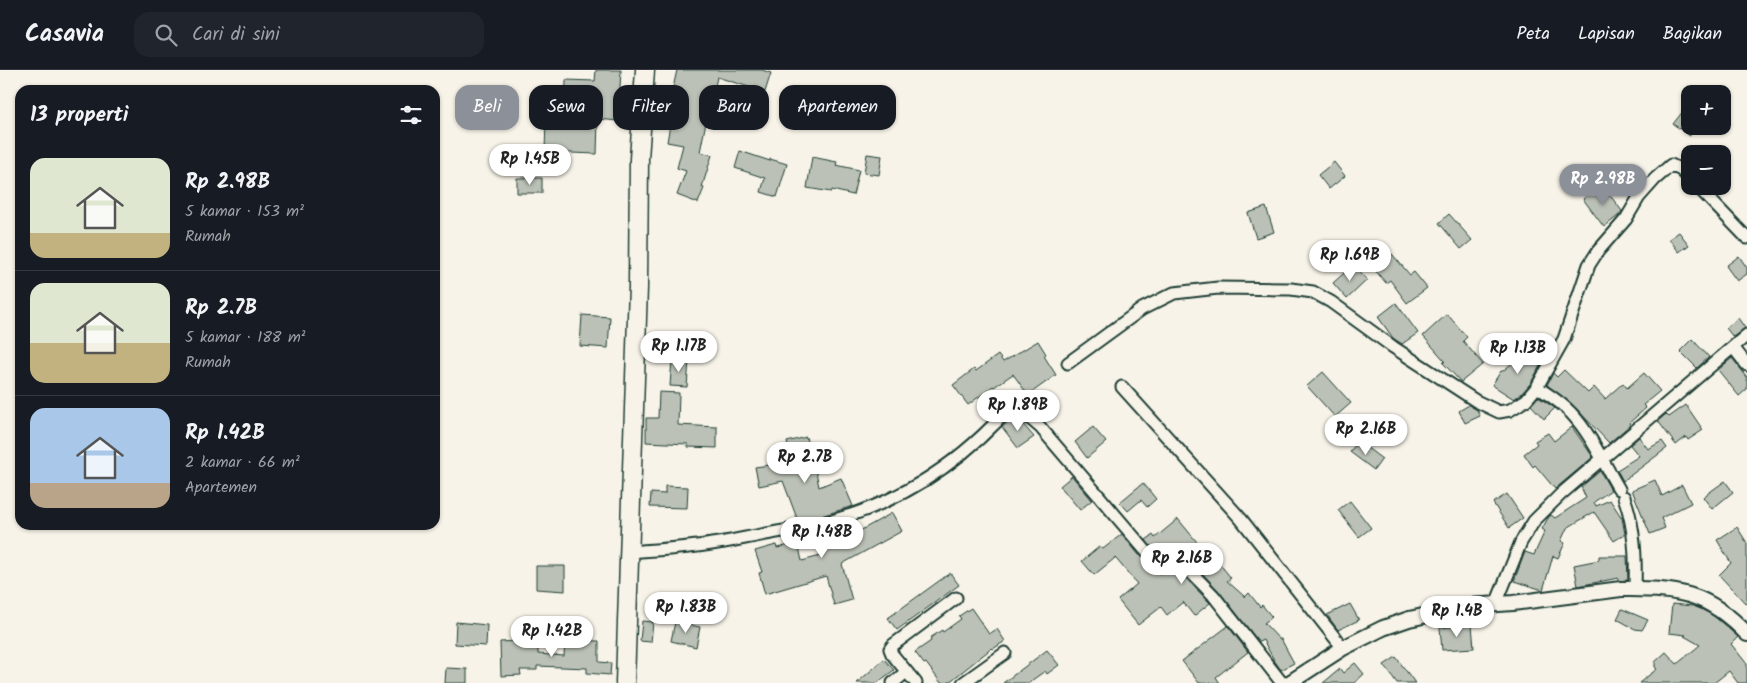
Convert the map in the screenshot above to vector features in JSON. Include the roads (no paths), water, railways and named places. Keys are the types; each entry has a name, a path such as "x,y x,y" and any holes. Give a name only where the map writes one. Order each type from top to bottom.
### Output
{"highway":[{"path":"625,683 638,287 639,159 644,70"}],"street":[{"path":"1068,363 1142,308 1174,293 1218,288 1290,289 1313,292 1331,302 1393,347 1489,408 1499,412 1510,410 1526,400 1537,387 1564,339 1589,265 1598,250 1626,219 1654,179 1667,167 1671,166 1681,170"},
{"path":"1705,195 1747,238"},
{"path":"1496,604 1521,542 1534,521 1561,494 1747,335"},
{"path":"1733,347 1747,365"},
{"path":"1122,387 1241,519 1343,648"},
{"path":"1537,387 1562,404 1572,414 1622,493 1630,514 1634,538 1635,589"},
{"path":"629,552 698,546 806,528 876,507 922,483 966,451 993,428 1013,404 1040,427 1145,550"},
{"path":"1161,566 1170,557 1180,561 1213,595 1282,683"},
{"path":"1289,683 1343,648 1383,628 1409,619 1470,606 1604,591 1635,589 1679,592 1697,596 1724,612 1747,634"},
{"path":"916,683 890,649 893,644 956,598"},
{"path":"963,683 1005,653"},
{"path":"893,683 906,672"}]}
